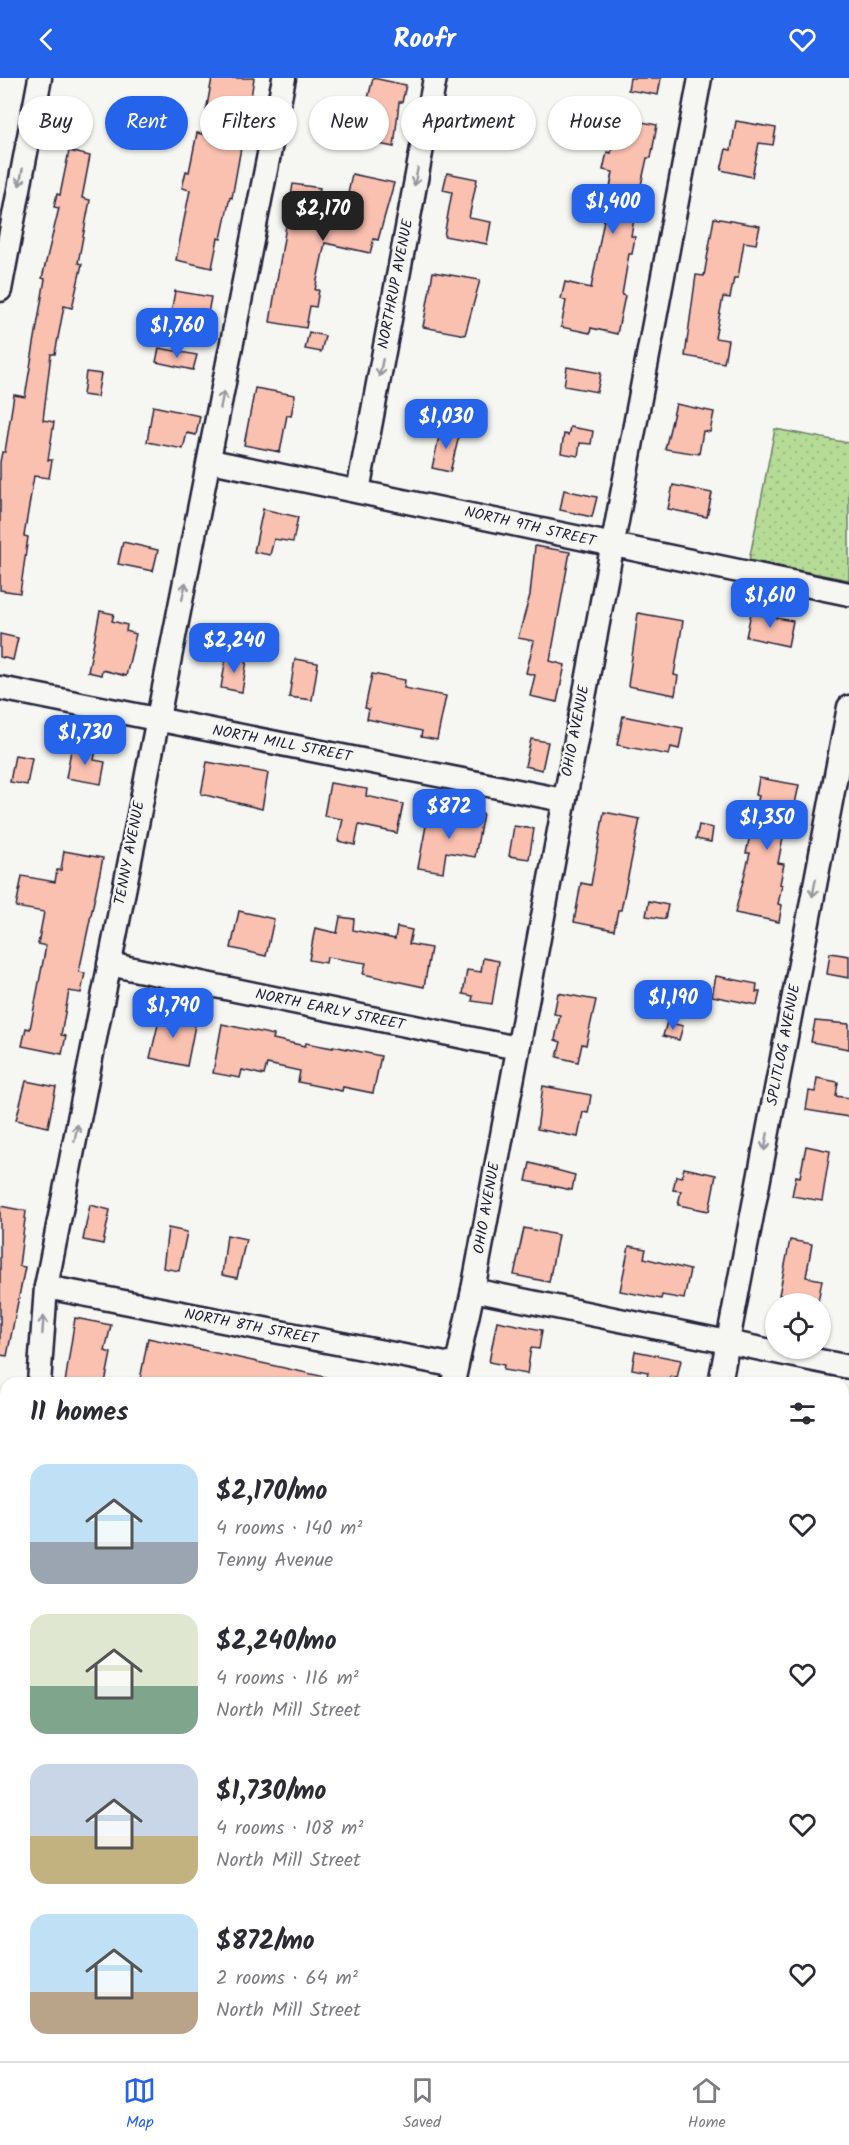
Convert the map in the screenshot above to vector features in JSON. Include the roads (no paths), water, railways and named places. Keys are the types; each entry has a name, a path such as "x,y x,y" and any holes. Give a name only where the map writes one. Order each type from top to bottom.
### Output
{"street":[{"path":"0,290 40,78"},
{"name":"TENNY AVENUE","path":"39,1377 46,1287 156,719 210,461 285,78"},
{"name":"NORTHRUP AVENUE","path":"358,490 435,78"},
{"name":"OHIO AVENUE","path":"454,1375 473,1290 700,78"},
{"name":"NORTH 9TH STREET","path":"210,461 849,594"},
{"name":"NORTH MILL STREET","path":"0,688 563,800"},
{"name":"SPLITLOG AVENUE","path":"721,1377 849,707"},
{"name":"NORTH EARLY STREET","path":"108,964 517,1048"},
{"name":"NORTH 8TH STREET","path":"46,1287 454,1375"},
{"path":"473,1290 727,1344 849,1367"}]}
